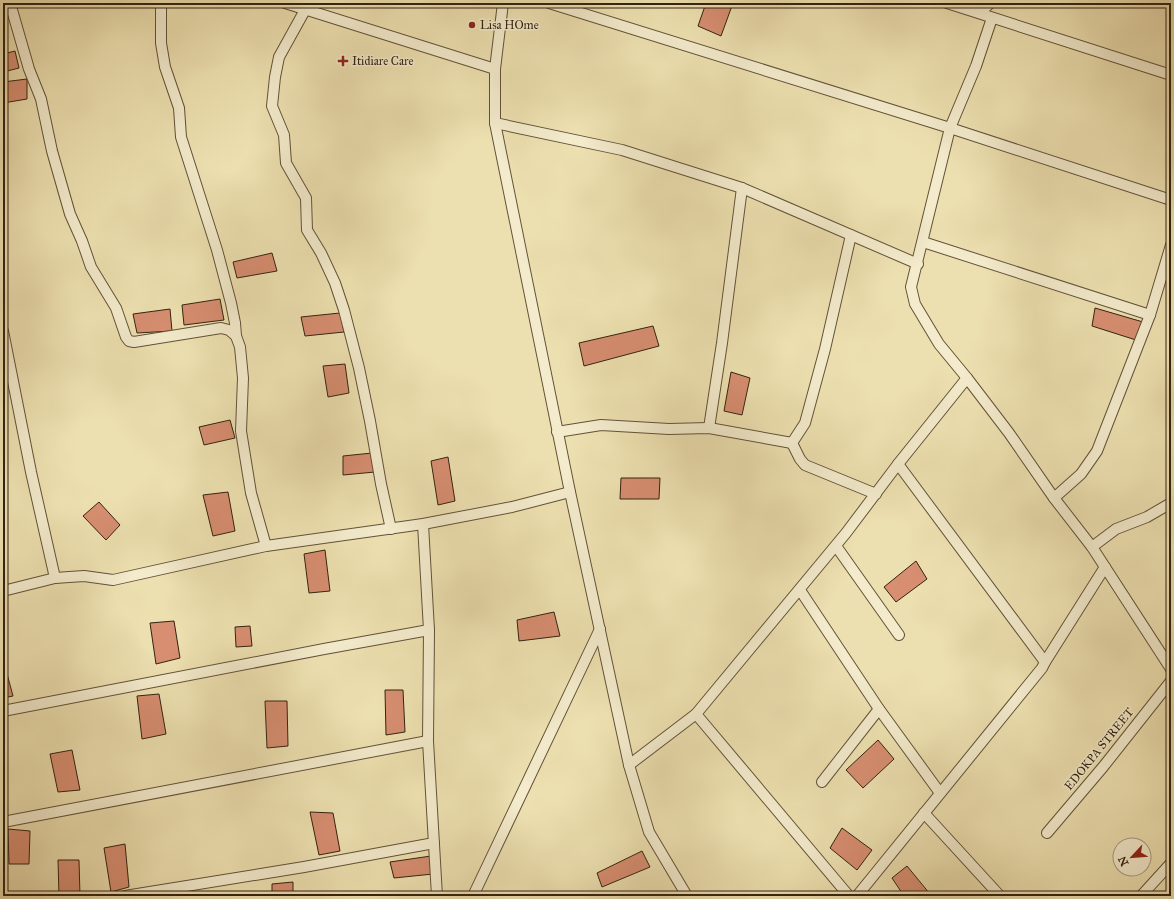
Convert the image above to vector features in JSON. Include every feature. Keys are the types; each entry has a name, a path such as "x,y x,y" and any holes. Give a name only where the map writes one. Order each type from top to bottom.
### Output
{"street":[{"path":"10,3 29,69 41,99 52,150 70,214 82,241 91,267 116,308 128,341 134,342 221,328 229,330 236,336"},
{"path":"161,3 161,43 165,66 179,108 181,137 217,250 231,303 236,336 240,346 243,378 242,431 251,493 266,546"},
{"path":"285,3 495,69"},
{"path":"503,3 495,69 495,123 557,432 629,765 649,832 687,896"},
{"path":"549,3 950,128 1171,200"},
{"path":"947,3 1169,72"},
{"path":"980,13 990,3"},
{"path":"305,10 279,57 272,106 284,135 286,163 306,198 306,230 322,253 335,283 344,310 359,368 391,529"},
{"path":"992,18 976,66 950,128 918,264 911,287 915,304 939,344 1009,433 1054,498 1092,547 1171,669"},
{"path":"495,123 622,150 742,188 918,264"},
{"path":"709,428 723,335 742,188"},
{"path":"792,443 805,423 826,349 851,235"},
{"path":"923,242 1150,315"},
{"path":"1054,498 1081,474 1097,451 1150,315 1171,245"},
{"path":"3,332 31,472 55,578"},
{"path":"629,765 696,714 836,546 898,464 967,378"},
{"path":"557,432 601,425 669,429 709,428 792,443"},
{"path":"792,443 800,459 805,465 876,494"},
{"path":"898,464 1045,662"},
{"path":"3,591 55,578 84,576 113,580 266,546 423,524 512,507 570,492"},
{"path":"1092,547 1116,529 1147,517 1171,503"},
{"path":"423,524 429,630 428,740 437,896"},
{"path":"836,546 899,635"},
{"path":"857,896 1042,668 1105,567"},
{"path":"800,590 879,709 940,792"},
{"path":"473,896 600,629"},
{"path":"3,711 429,630"},
{"name":"EDOKPA STREET","path":"1047,833 1103,767 1171,681"},
{"path":"822,782 879,709"},
{"path":"696,714 849,896"},
{"path":"3,822 428,740"},
{"path":"924,813 1000,896"},
{"path":"125,896 304,867 434,843"},
{"path":"1140,896 1171,863"}],"building":[{"path":"706,3 733,3 721,36 698,26"},
{"path":"15,51 19,68 3,72 3,54"},
{"path":"27,79 27,99 3,103 3,82"},
{"path":"272,253 277,271 237,278 233,262"},
{"path":"220,299 224,320 184,325 182,305"},
{"path":"1095,308 1143,322 1136,340 1092,326"},
{"path":"170,309 172,331 137,333 133,314"},
{"path":"340,313 344,332 305,336 301,317"},
{"path":"653,326 659,346 584,366 579,343"},
{"path":"345,364 349,393 328,397 323,366"},
{"path":"731,372 750,378 742,415 724,411"},
{"path":"230,420 235,438 204,445 199,427"},
{"path":"372,453 375,472 343,475 343,456"},
{"path":"448,457 455,501 438,505 431,461"},
{"path":"621,478 660,478 659,499 620,499"},
{"path":"228,492 235,531 213,536 203,495"},
{"path":"99,502 120,525 106,540 83,516"},
{"path":"325,550 330,591 309,593 304,554"},
{"path":"916,561 927,579 896,602 884,587"},
{"path":"554,612 560,636 519,641 517,620"},
{"path":"174,621 180,658 156,664 150,623"},
{"path":"250,626 252,646 236,647 235,627"},
{"path":"3,659 13,696 3,698"},
{"path":"385,690 403,690 405,732 386,735"},
{"path":"159,694 166,734 142,739 137,696"},
{"path":"265,701 287,701 288,746 267,748"},
{"path":"878,740 894,759 863,788 846,770"},
{"path":"72,750 80,790 58,792 50,754"},
{"path":"310,812 333,813 340,851 319,855"},
{"path":"842,828 872,850 857,870 830,848"},
{"path":"8,829 30,831 29,864 9,864"},
{"path":"125,844 129,887 111,892 104,848"},
{"path":"642,851 650,867 602,887 597,873"},
{"path":"431,856 433,874 394,878 390,862"},
{"path":"58,860 79,860 80,896 59,896"},
{"path":"907,866 930,894 928,896 904,896 892,878"},
{"path":"293,882 293,896 272,896 272,884"}],"place":[{"name":"Lisa HOme","path":"472,25"},
{"name":"Itidiare Care","path":"343,61"}]}
